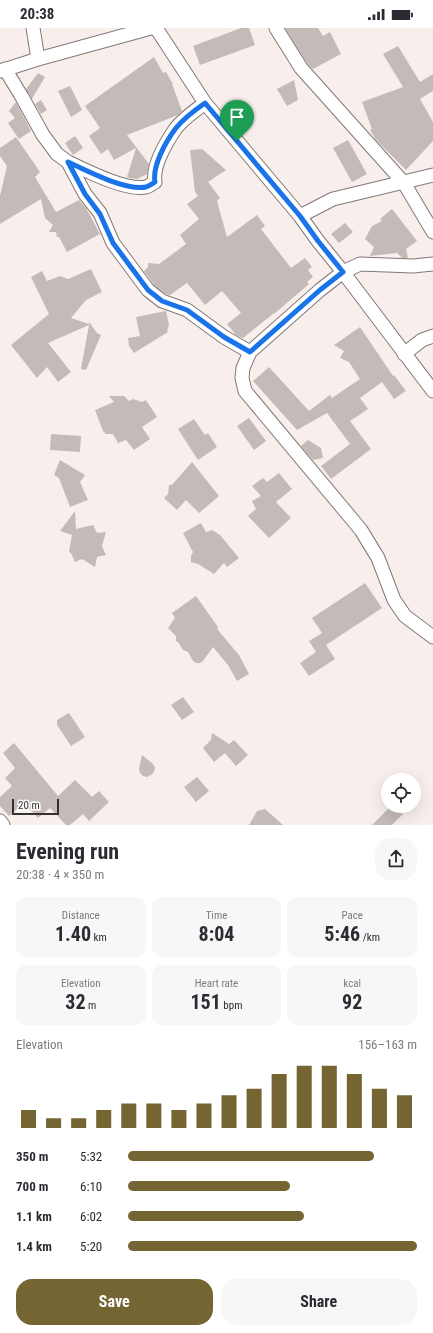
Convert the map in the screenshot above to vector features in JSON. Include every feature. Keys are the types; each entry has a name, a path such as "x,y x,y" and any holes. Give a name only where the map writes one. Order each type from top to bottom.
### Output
{"street":[{"path":"33,28 38,59"},
{"path":"151,28 2,70 22,97 43,135 57,154 68,162 104,179 134,187 147,187 155,182 154,178 156,165 177,127 205,103"},
{"path":"156,28 205,103 300,216 433,391"},
{"path":"276,28 301,68 404,183 433,232"},
{"path":"68,162 85,194 100,214 113,243 148,290 162,301 187,310 224,337 250,352"},
{"path":"300,216 333,198 404,183 433,175"},
{"path":"433,264 413,266 360,264 343,272 320,290 250,352 243,368 242,378 246,391 361,530 378,558 394,600 405,616 433,637"},
{"path":"404,354 422,340 433,336"},
{"path":"0,821 4,825"}],"building":[{"path":"241,28 249,28 255,45 200,65 193,46"},
{"path":"285,28 318,28 323,36 330,32 341,54 313,69 307,63"},
{"path":"398,46 420,82 433,74 433,91 420,99 433,122 433,141 406,170 376,140 370,130 372,129 362,102 403,87 383,54"},
{"path":"154,57 163,73 166,72 173,84 182,111 178,115 127,135 149,164 147,174 137,179 130,178 127,177 136,148 114,160 108,149 101,154 89,136 100,128 85,106"},
{"path":"38,73 45,77 32,99 26,89"},
{"path":"294,80 298,100 287,106 277,89"},
{"path":"70,86 82,110 71,117 58,91"},
{"path":"41,100 47,110 41,114 35,104"},
{"path":"16,102 31,131 19,139 8,123 15,118 9,111"},
{"path":"75,136 83,148 73,155 65,143"},
{"path":"16,137 40,172 35,177 56,212 79,200 86,208 100,234 67,252 59,237 57,237 56,232 49,232 53,225 45,218 41,199 0,224 0,196 7,166 0,156 0,148"},
{"path":"348,140 367,174 352,182 333,148"},
{"path":"202,149 226,170 208,182 220,198 217,201 227,237 257,215 265,226 261,229 291,268 305,258 312,267 308,270 313,277 307,282 309,284 243,338 236,335 227,324 241,313 222,291 205,305 187,283 170,295 166,294 155,286 144,271 148,267 148,263 159,264 186,244 180,235 199,219 187,204 198,196 195,192 190,150"},
{"path":"392,209 417,241 406,249 408,258 402,258 397,253 370,256 374,247 365,239 372,226 382,221 380,219"},
{"path":"345,223 353,232 339,243 331,234"},
{"path":"91,269 102,292 86,300 71,318 89,324 89,322 97,333 101,335 86,370 81,369 89,325 48,343 71,372 58,382 47,367 37,378 11,345 49,314 31,277 42,271 47,281 60,276 68,279"},
{"path":"166,311 169,325 168,332 134,353 129,346 128,338 140,336 136,317"},
{"path":"360,327 393,376 394,375 406,391 394,399 382,382 360,398 368,409 350,421 371,449 331,479 321,466 350,444 327,413 297,430 253,381 269,367 309,411 330,395 332,398 360,379 349,362 340,358 344,351 334,345"},
{"path":"109,396 124,396 129,401 133,399 142,402 146,400 157,417 142,427 150,439 134,450 126,440 118,443 113,434 106,434 103,431 95,410 114,402"},
{"path":"249,418 266,441 254,450 237,426"},
{"path":"194,419 205,435 208,433 217,447 198,460 178,429"},
{"path":"51,434 81,436 80,452 50,450"},
{"path":"308,440 321,448 323,458 313,460 301,446"},
{"path":"60,460 85,475 80,482 88,500 70,507 59,478 54,475"},
{"path":"192,462 219,496 199,513 186,500 177,510 164,498 168,494 169,485 172,485"},
{"path":"279,473 292,489 276,502 291,518 269,538 248,516 256,509 252,501 261,496 252,486 263,478 267,482"},
{"path":"75,511 76,529 93,525 97,533 106,532 102,546 106,555 97,557 95,567 82,559 75,562 71,553 69,552 72,535 60,531"},
{"path":"201,523 206,532 212,530 220,535 239,558 227,567 224,563 214,574 198,564 191,562 193,552 183,533"},
{"path":"365,583 382,608 326,645 335,659 309,676 300,663 316,652 309,641 322,633 312,618"},
{"path":"196,596 218,627 217,629 239,655 249,674 237,681 228,665 213,647 203,661 196,663 193,661 188,652 183,650 176,641 176,636 168,628 175,618 172,613"},
{"path":"183,697 194,712 182,720 171,705"},
{"path":"69,713 85,737 71,746 57,725 57,720"},
{"path":"212,733 229,744 234,740 248,755 236,766 225,753 214,762 203,748 211,740"},
{"path":"14,743 58,796 75,780 92,797 99,791 109,802 89,821 83,814 70,825 66,825 50,808 38,818 24,803 9,816 0,806 0,797 12,786 5,778 15,768 3,753"},
{"path":"142,755 153,764 155,768 154,772 147,777 140,773 139,769"},
{"path":"197,777 209,791 196,802 184,787"},
{"path":"265,809 283,825 249,825 257,811"},
{"path":"384,813 403,814 392,825 372,825"}],"route":[{"path":"205,103 237,141 300,216 343,272 320,290 250,352 224,337 187,310 162,301 148,290 126,258 113,243 100,214 85,194 68,162 104,179 134,187 147,187 155,182 154,178 156,165 177,127 205,103"}]}
